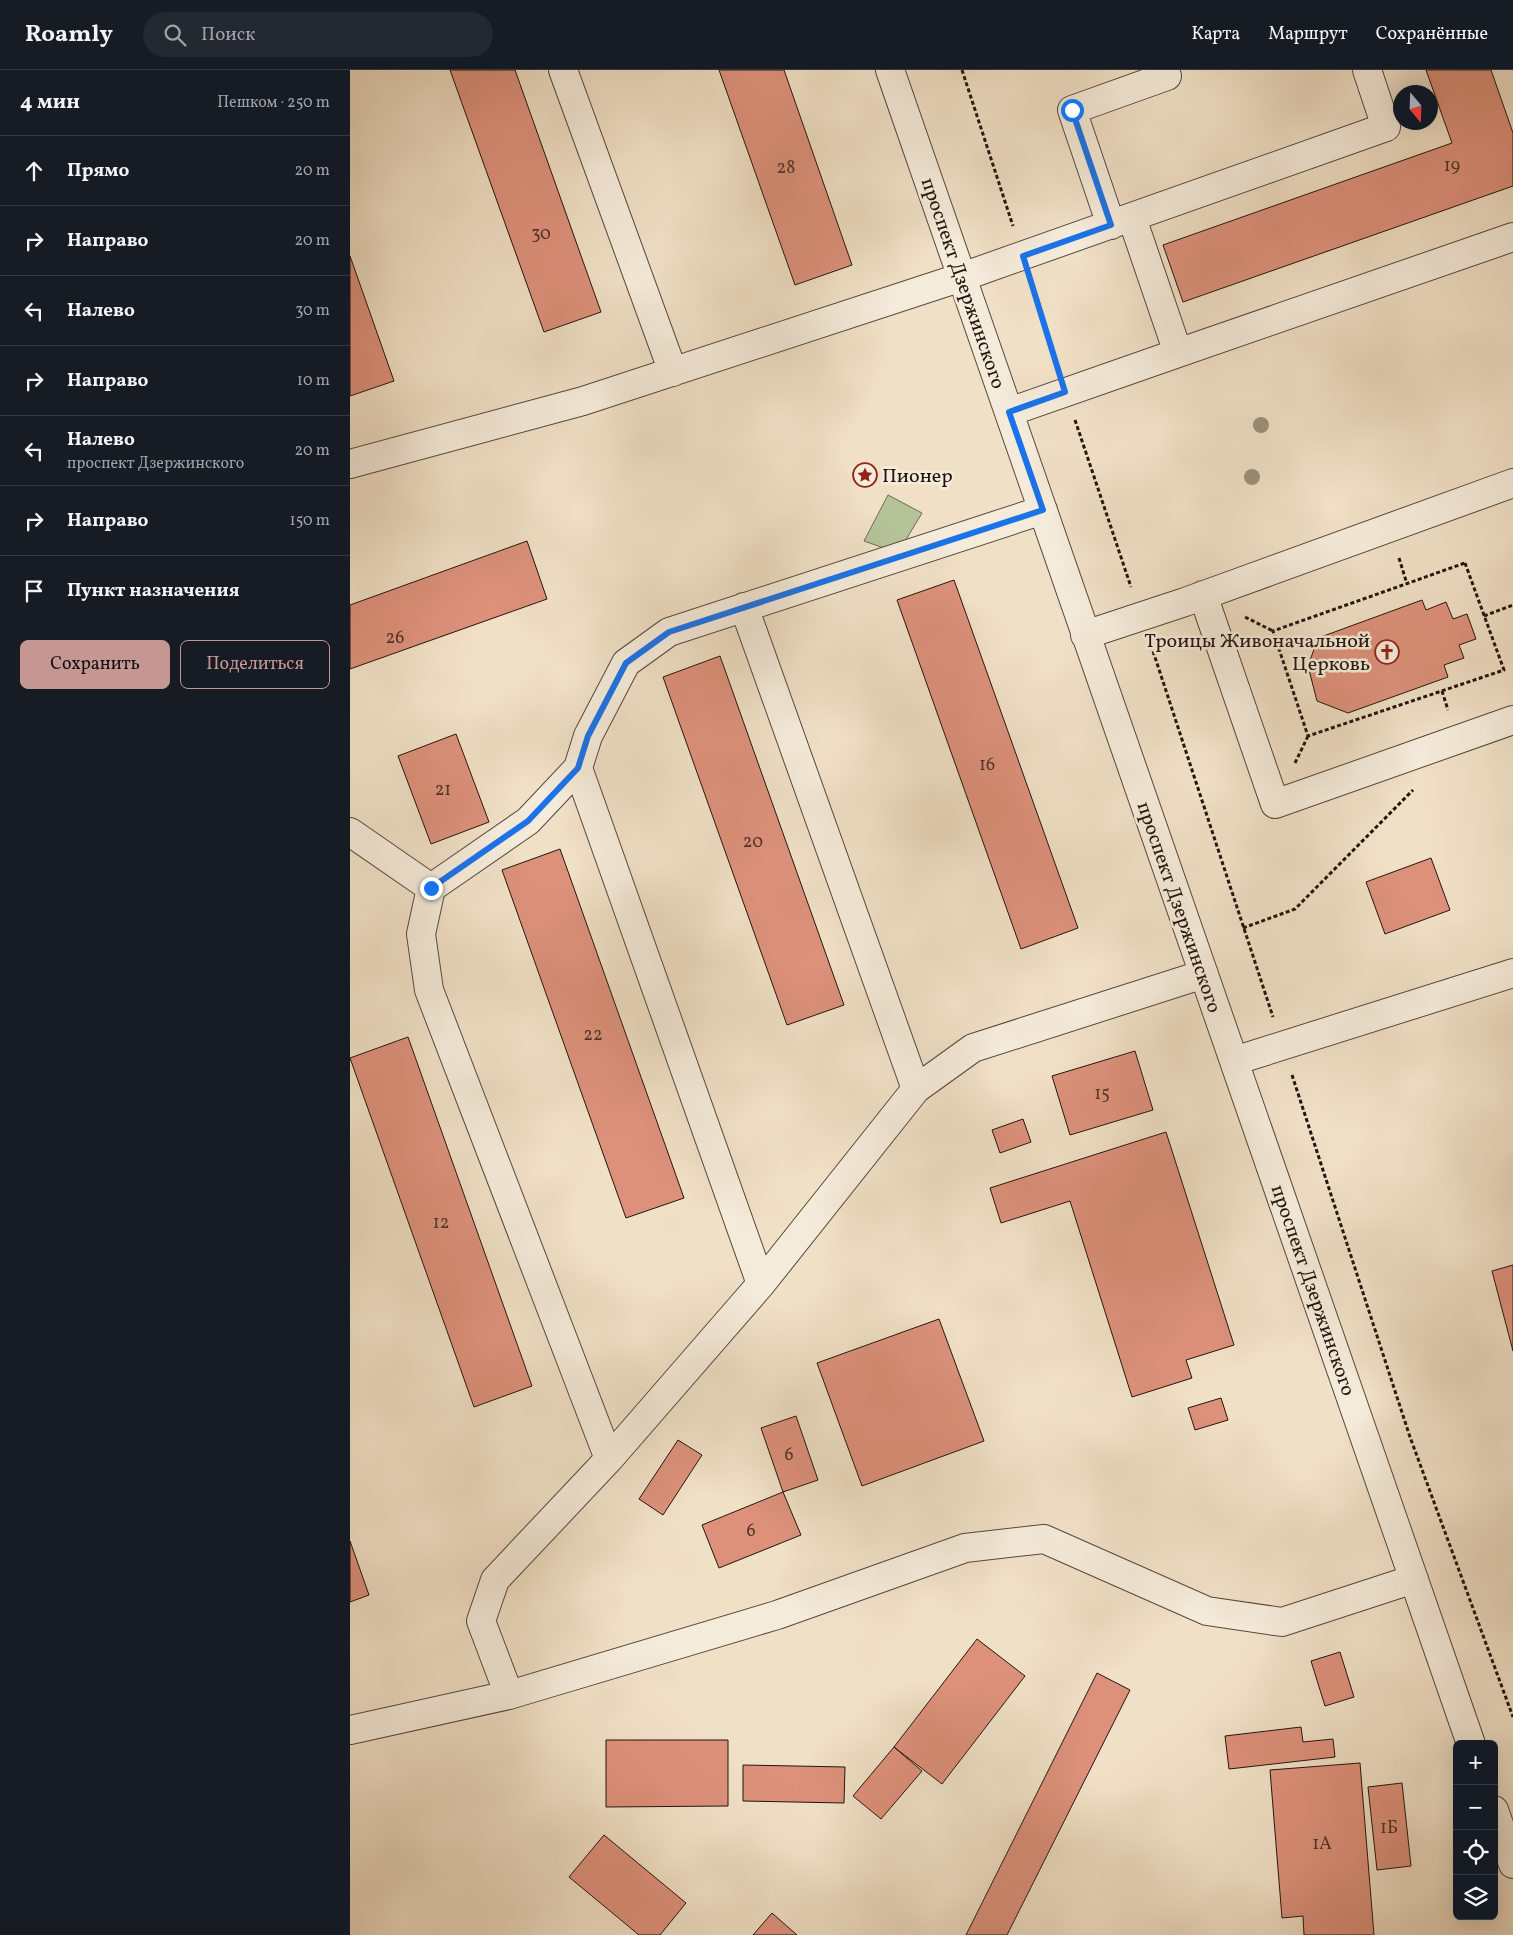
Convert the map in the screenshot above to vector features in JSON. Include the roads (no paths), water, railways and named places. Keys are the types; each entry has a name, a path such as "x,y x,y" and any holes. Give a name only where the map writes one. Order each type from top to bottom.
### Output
{"street":[{"path":"564,70 673,372"},
{"name":"проспект Дзержинского","path":"890,70 1470,1740"},
{"path":"350,464 583,401 673,372 962,277 1122,222 1386,127 1367,70"},
{"path":"1167,76 1072,110 1178,353"},
{"path":"1009,412 1513,237"},
{"path":"1085,635 1142,617 1513,483"},
{"path":"609,1459 429,990 421,934 431,888 528,821 578,768 588,736 626,663 669,632 1043,510"},
{"path":"1202,595 1275,804 1513,720"},
{"path":"744,607 916,1089"},
{"path":"578,768 761,1284"},
{"path":"350,832 431,888"},
{"path":"1234,1061 1513,972"},
{"path":"510,1695 481,1621 495,1580 609,1459 761,1284 916,1089 973,1048 1204,974"},
{"path":"350,1730 510,1695 777,1615 965,1548 1044,1539 1207,1611 1282,1622 1414,1579"},
{"path":"1498,1821 1513,1864"}],"place":[{"name":"Пионер","path":"865,475"},
{"name":"Троицы Живоначальной Церковь","path":"1387,652"}]}
